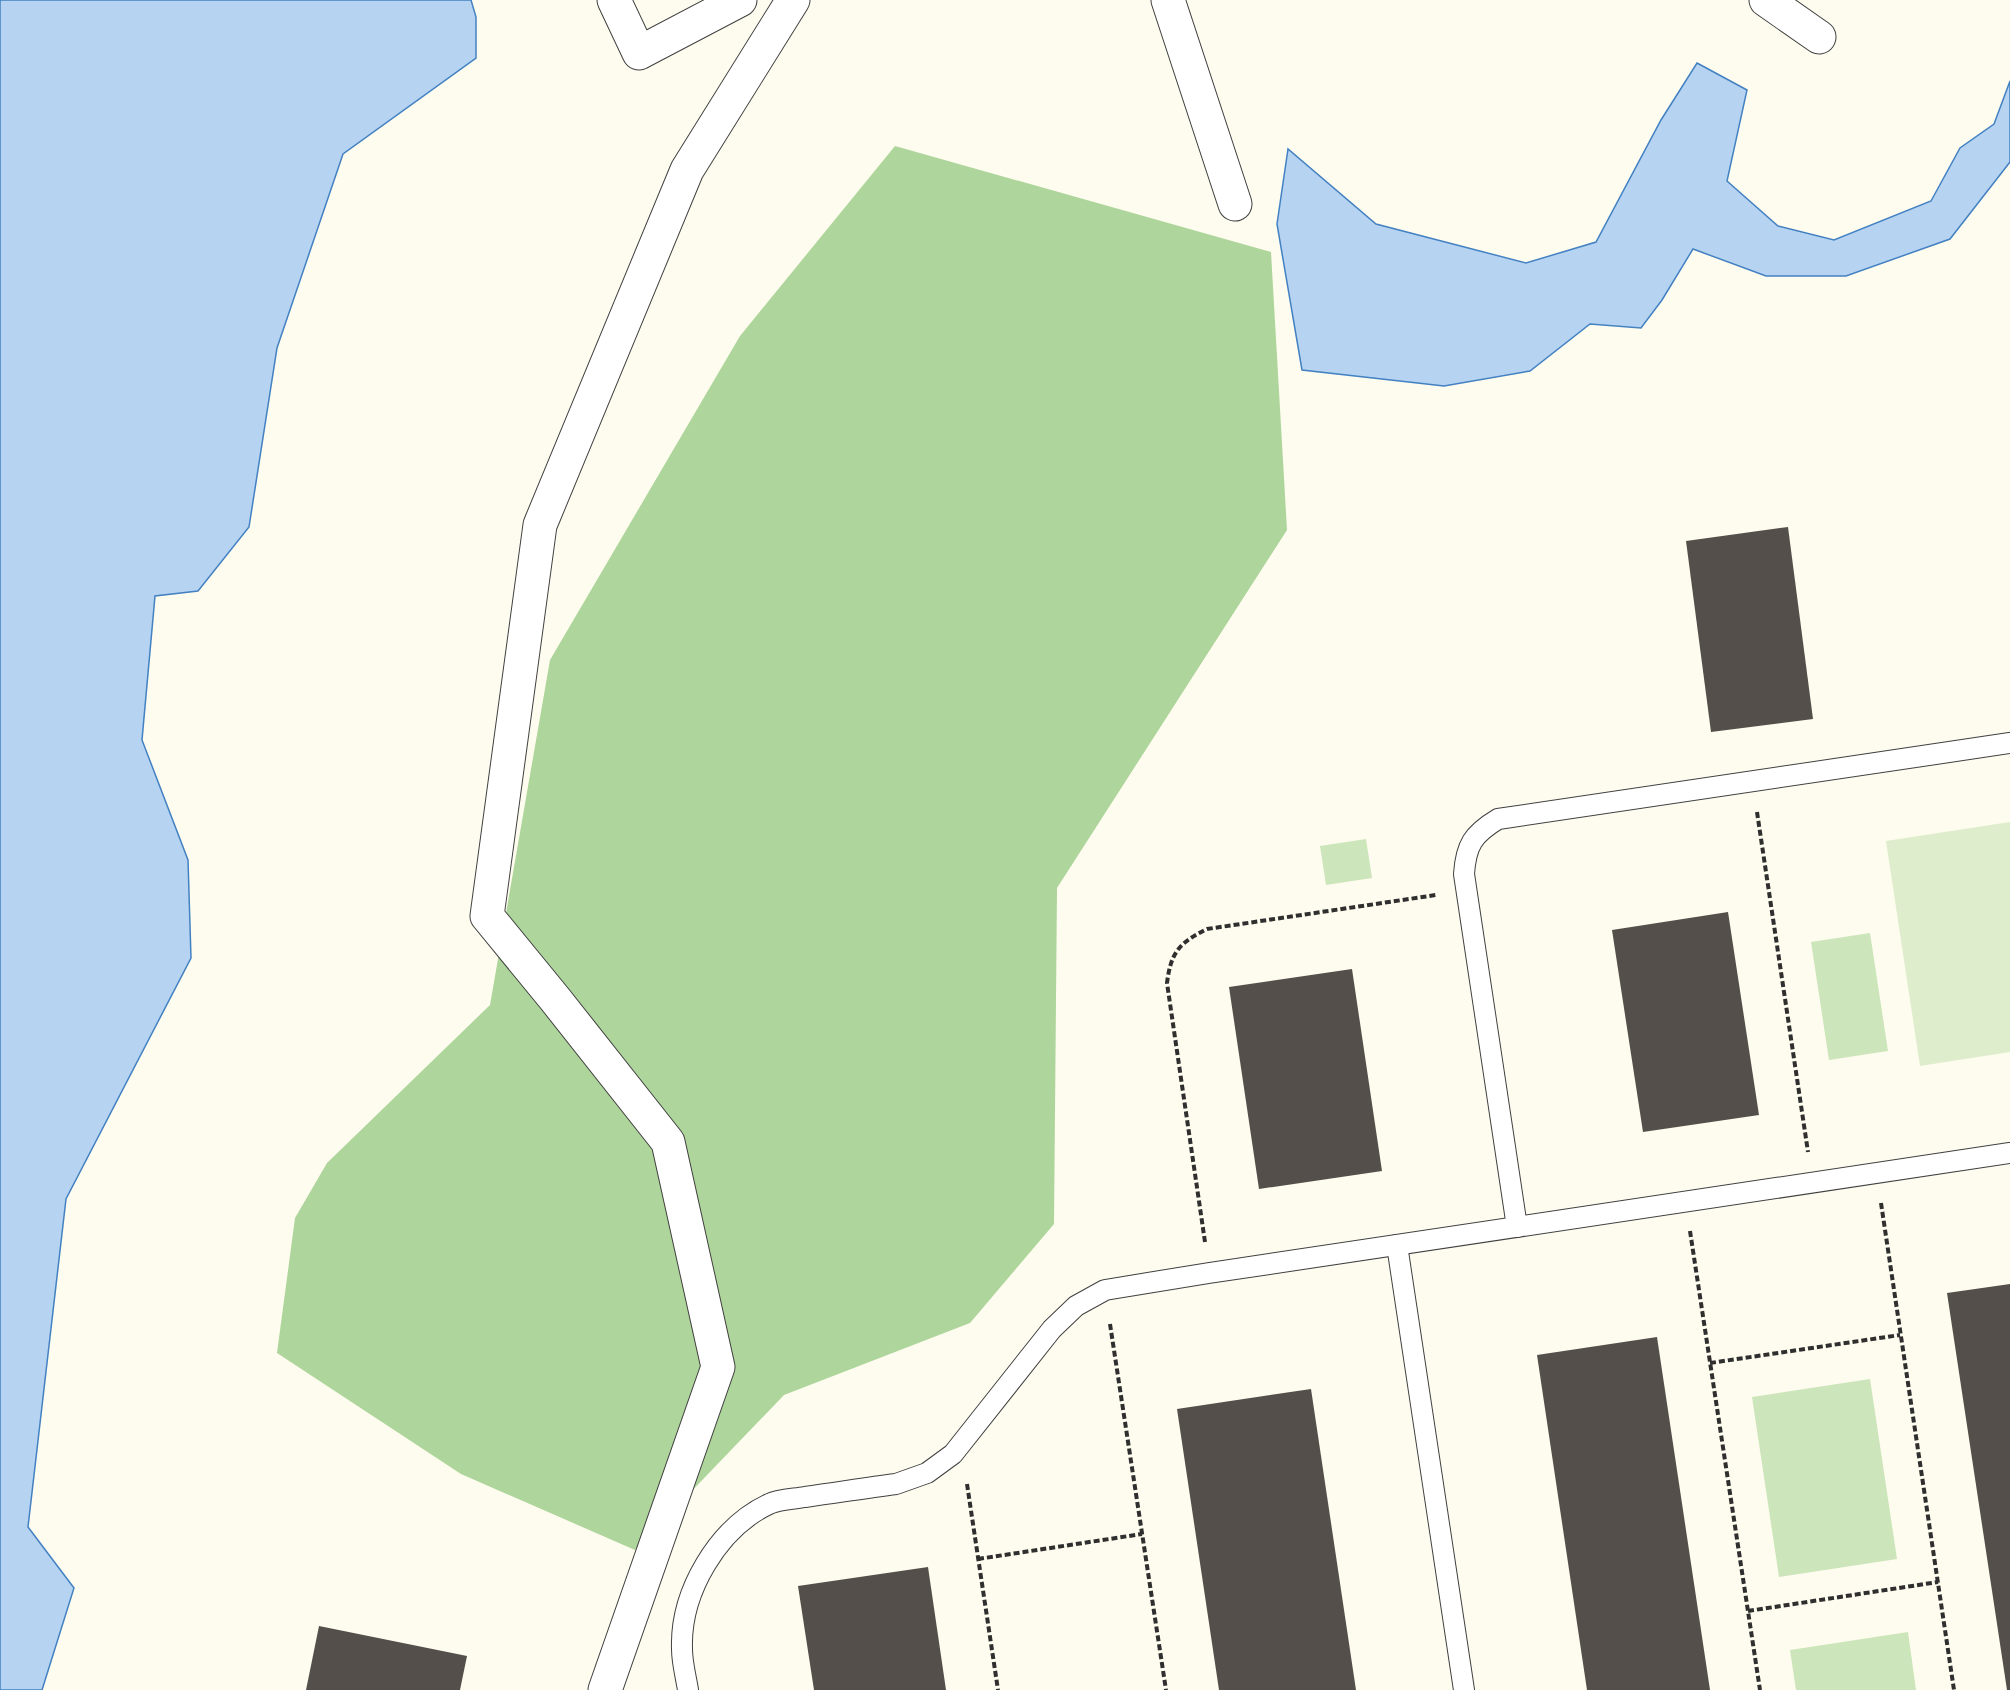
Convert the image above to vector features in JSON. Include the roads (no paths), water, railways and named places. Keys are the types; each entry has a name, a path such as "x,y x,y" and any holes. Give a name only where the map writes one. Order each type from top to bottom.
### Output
{"street":[{"path":"614,0 639,53 740,0"},
{"path":"605,1690 718,1367 668,1142 487,916 540,525 687,170 793,0"},
{"path":"1168,0 1234,204"},
{"path":"1766,0 1819,37"}],"lane":[{"path":"1516,1227 1464,874 1465,856 1472,841 1482,828 1498,819 2010,743"},
{"path":"688,1690 682,1649 686,1613 697,1581 714,1551 734,1530 771,1502 896,1484 939,1466 961,1445 1064,1316 1089,1298 1105,1290 2010,1153"},
{"path":"1397,1245 1464,1690"}],"water":[{"path":"0,0 471,0 476,17 476,58 343,154 277,348 249,527 198,591 155,596 142,740 188,860 191,958 66,1199 28,1527 74,1588 42,1690 0,1690"},
{"path":"1697,63 1747,90 1727,181 1778,226 1834,240 1931,201 1960,148 1994,124 2010,81 2010,162 1950,239 1846,276 1766,276 1693,249 1662,300 1641,328 1590,324 1530,371 1444,386 1302,370 1277,224 1288,149 1376,224 1526,263 1596,242 1661,120"}]}
